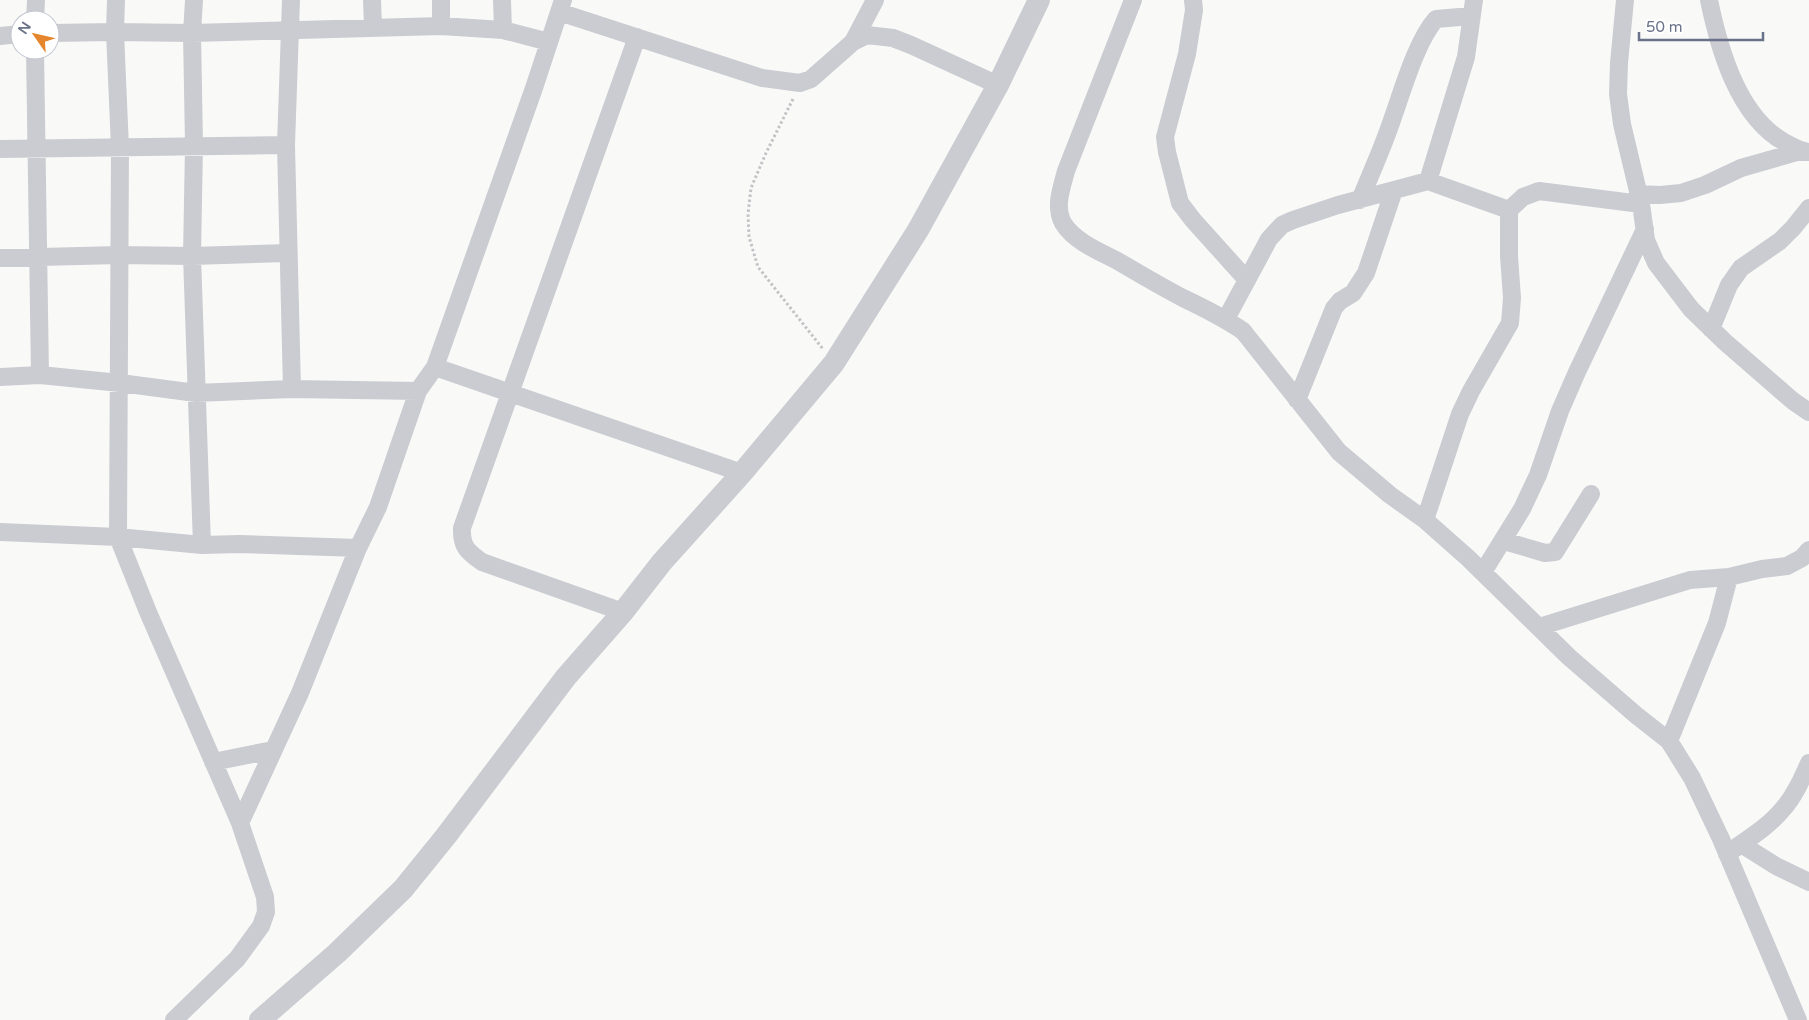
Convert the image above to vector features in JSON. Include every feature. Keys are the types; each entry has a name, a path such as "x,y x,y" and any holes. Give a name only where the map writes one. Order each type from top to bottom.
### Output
{"street":[{"path":"116,0 115,32 120,148 118,537 148,612 240,823 265,897 266,912 261,926 237,959 174,1020"},
{"path":"194,0 192,34 194,145 192,256 202,545"},
{"path":"291,0 286,145 292,389"},
{"path":"372,0 373,27"},
{"path":"441,0 441,26"},
{"path":"502,0 503,30"},
{"path":"853,42 875,0"},
{"path":"260,1020 337,953 403,889 446,836 566,677 623,612 662,562 742,474 834,363 918,230 998,85 1039,0"},
{"path":"1133,0 1066,171 1059,196 1059,212 1064,223 1072,234 1088,245 1226,319 1244,331 1338,452 1390,495 1425,520 1483,572 1569,658 1669,741 1734,849 1798,1020"},
{"path":"1193,0 1194,10 1188,54 1166,137 1167,152 1180,202 1193,220 1246,279"},
{"path":"1626,0 1619,63 1618,94 1622,124 1640,199 1646,240 1656,263 1681,297 1711,329 1793,401 1809,412"},
{"path":"1708,0 1715,28 1733,80 1752,113 1775,137 1805,151"},
{"path":"240,823 300,693 358,548 378,507 418,391 435,367 561,6 637,37 762,78 800,84 811,79 853,42 867,35 893,38 998,85"},
{"path":"1360,200 1428,28 1436,19 1472,8 1466,57 1428,182"},
{"path":"60,33 192,34 441,26 503,30 549,42"},
{"path":"623,612 482,562 470,554 464,546 462,528 637,37"},
{"path":"35,60 40,375"},
{"path":"0,149 286,145"},
{"path":"1425,520 1460,414 1510,323 1512,298 1509,256 1509,210 1523,197 1539,191 1640,199 1681,193 1704,186 1741,168 1805,151"},
{"path":"1226,319 1269,239 1282,226 1338,205 1428,182 1509,210"},
{"path":"1297,400 1334,308 1340,301 1353,293 1366,273 1394,190"},
{"path":"1711,329 1729,285 1741,268 1780,241 1809,208"},
{"path":"1483,572 1504,541 1522,509 1538,475 1560,411 1577,372 1645,229"},
{"path":"0,258 288,253"},
{"path":"435,367 742,474"},
{"path":"0,377 40,375 120,383 196,394 292,389 418,391"},
{"path":"1504,541 1544,553 1555,552 1591,494"},
{"path":"0,532 118,537 202,545 240,544 358,548"},
{"path":"1539,627 1690,580 1729,577 1762,569 1787,566 1802,558 1809,550"},
{"path":"1669,741 1717,623 1729,577"},
{"path":"213,762 273,750"},
{"path":"1734,849 1764,829 1783,810 1802,779 1809,763"},
{"path":"1734,849 1809,882"}],"path":[{"path":"800,84 751,188 748,214 749,237 758,267 834,363"}]}
